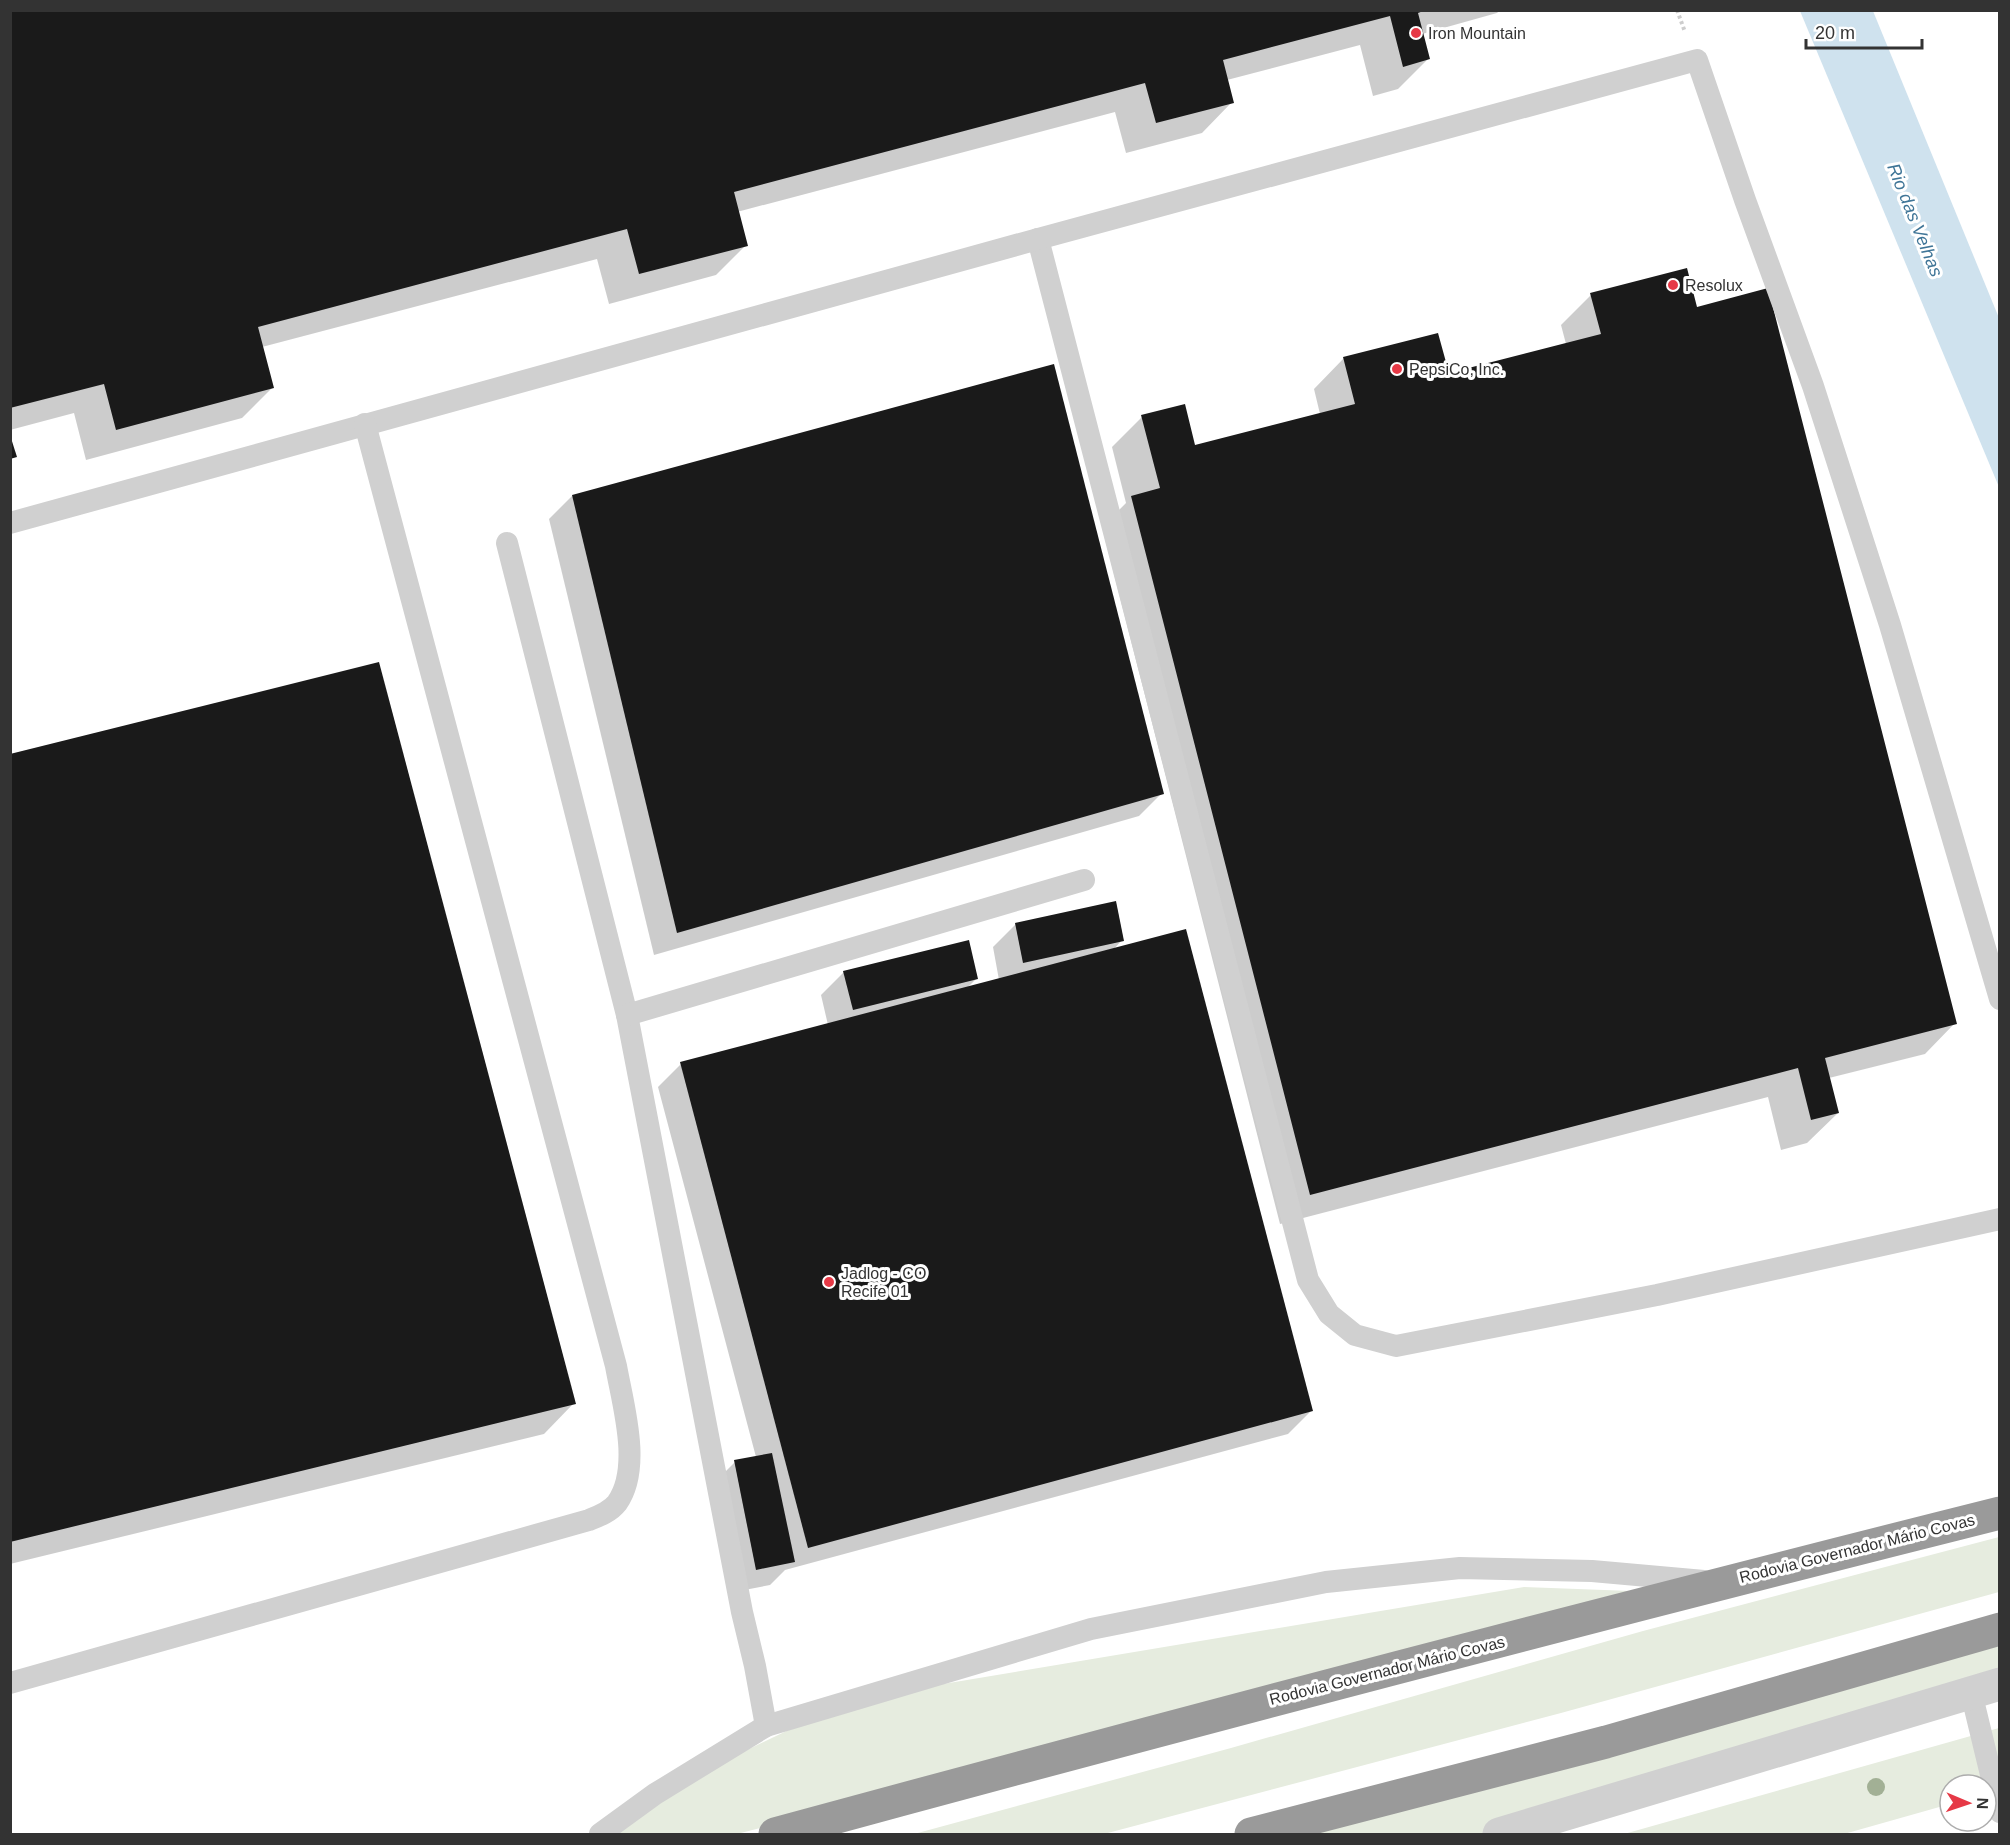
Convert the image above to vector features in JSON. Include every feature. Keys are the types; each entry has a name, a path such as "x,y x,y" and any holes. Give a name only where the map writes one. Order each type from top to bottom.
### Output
{"highway":[{"name":"Rodovia Governador Mário Covas","path":"775,1834 1205,1717 2000,1513"},
{"path":"1251,1834 1606,1742 2000,1629"}],"street":[{"path":"1499,1834 1985,1688"}],"lane":[{"path":"10,523 1697,60 1813,386 1879,591 2000,999"},
{"path":"1038,239 1308,1280 1329,1314 1355,1335 1396,1346 1657,1295 2000,1219"},
{"path":"10,1683 589,1520 616,1505 624,1490 629,1466 628,1434 616,1366 364,424"},
{"path":"507,543 627,1015 766,1726"},
{"path":"627,1015 1084,880"},
{"path":"600,1834 656,1794 766,1726 1091,1629 1326,1582 1460,1568 1592,1571 1720,1583"},
{"path":"1985,1688 2000,1812"}],"shaded area":[{"path":"1999,1537 1999,1592 1561,1713 1104,1834 914,1834 1231,1748 1643,1631"},
{"path":"1524,1587 1658,1592 737,1834 606,1834 655,1794 853,1699"},
{"path":"1999,1645 1999,1689 1497,1834 1313,1834"},
{"path":"1999,1728 1999,1789 1998,1773 1938,1773 1938,1807 1844,1834 1624,1834"}],"water":[{"name":"Rio das Velhas","path":"1800,11 1873,11 1999,318 1999,487"}],"building":[{"path":"10,10 1426,10 1418,13 1430,59 1403,67 1390,16 1223,60 1234,103 1156,123 1145,83 734,192 748,246 639,274 627,229 258,327 274,388 116,430 104,384 10,408"},
{"path":"1687,268 1697,307 1768,288 1957,1024 1825,1058 1839,1113 1811,1120 1798,1068 1310,1195 1131,496 1160,488 1141,415 1185,404 1195,445 1355,404 1343,357 1438,333 1449,373 1601,334 1590,293"},
{"path":"1054,364 1164,794 677,933 572,495"},
{"path":"10,435 17,457 10,459"},
{"path":"379,662 576,1404 10,1542 10,754"},
{"path":"1116,901 1124,941 1023,963 1015,923"},
{"path":"1186,929 1313,1411 808,1548 680,1062"},
{"path":"969,940 978,979 853,1010 843,971"},
{"path":"772,1453 795,1562 756,1570 734,1460"}],"place":[{"name":"Iron Mountain","path":"1416,33"},
{"name":"Resolux","path":"1673,285"},
{"name":"PepsiCo, Inc.","path":"1397,369"},
{"name":"Jadlog - CO Recife 01","path":"829,1282"}]}
